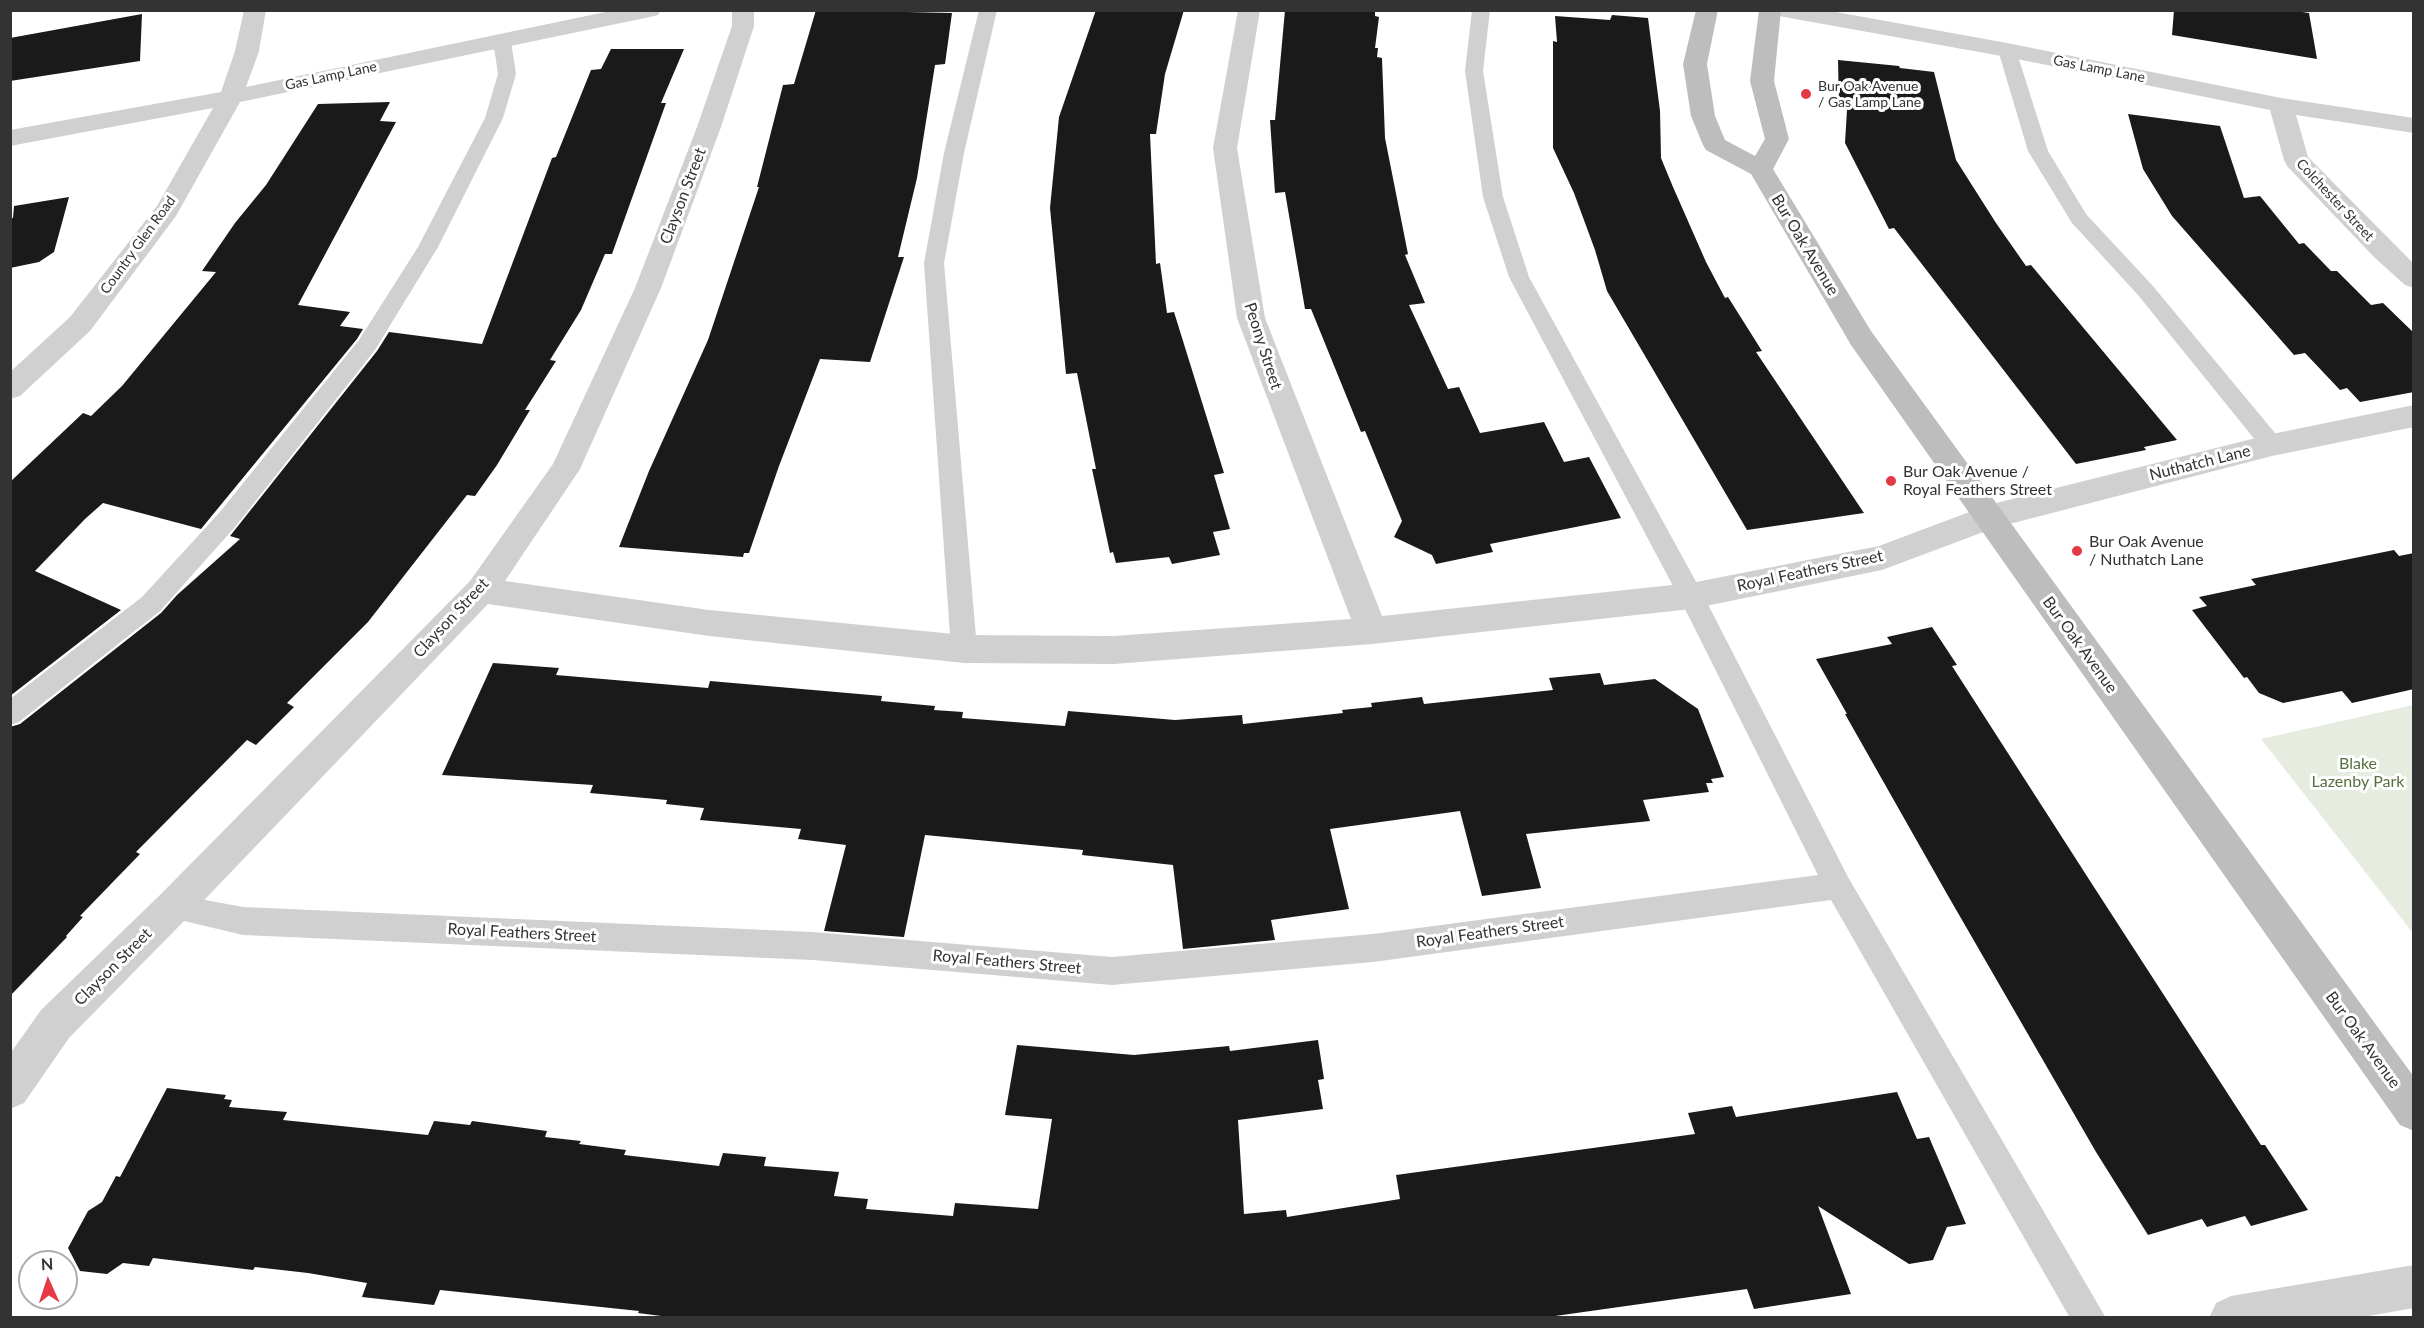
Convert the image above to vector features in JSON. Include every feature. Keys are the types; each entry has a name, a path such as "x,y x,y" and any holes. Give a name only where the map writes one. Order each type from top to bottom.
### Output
{"street":[{"name":"Country Glen Road","path":"10,389 80,324 161,218 231,97 247,51 255,10"},
{"name":"Gas Lamp Lane","path":"10,138 231,97 650,10"},
{"name":"Clayson Street","path":"10,1089 55,1024 173,907 481,590 565,469 648,288 709,127 743,26 743,10"},
{"name":"Peony Street","path":"1249,10 1225,148 1251,318 1372,632"},
{"name":"Bur Oak Avenue","path":"1707,10 1695,64 1703,116 1715,145 1760,170 1861,338 2414,1111"},
{"path":"1760,170 1777,139 1762,81 1770,10"},
{"name":"Gas Lamp Lane","path":"1784,10 2007,50 2281,105 2414,126"},
{"name":"Colchester Street","path":"2281,105 2296,160 2383,251 2414,279"},
{"name":"Nuthatch Lane","path":"1988,517 2272,445 2414,417"},
{"name":"Royal Feathers Street","path":"481,590 709,623 964,649 1114,650 1372,632 1691,596 1882,558 1988,517"},
{"path":"2231,1317 2414,1286"}],"lane":[{"path":"964,649 934,263 954,153 988,10"},
{"path":"1481,10 1474,71 1493,197 1519,277 1691,596 1838,886 2088,1317"},
{"path":"10,714 152,604 227,520 367,345 428,247 494,118 507,74 502,41"},
{"path":"2007,50 2038,151 2079,218 2145,290 2272,445"},
{"name":"Royal Feathers Street","path":"173,907 243,921 813,946 1112,971 1373,948 1838,886"}],"green space":[{"name":"Blake Lazenby Park","path":"2414,705 2413,933 2261,739"}],"building":[{"path":"816,10 952,13 945,64 935,65 917,178 898,257 904,257 870,362 820,359 749,553 744,553 743,557 619,547 649,471 708,340 759,187 757,187 783,85 794,84"},
{"path":"1096,10 1184,10 1165,74 1156,134 1150,134 1156,264 1160,263 1167,313 1174,312 1224,473 1214,475 1230,529 1213,532 1220,555 1172,564 1169,557 1116,563 1113,552 1110,553 1092,469 1096,469 1077,373 1066,374 1050,208 1059,117"},
{"path":"1285,10 1375,10 1375,16 1379,17 1375,48 1378,48 1377,57 1382,58 1385,138 1408,254 1405,255 1425,303 1409,305 1448,389 1459,387 1480,433 1544,422 1564,462 1589,457 1621,518 1490,544 1493,552 1436,564 1432,555 1394,537 1402,521 1365,431 1361,432 1311,309 1305,309 1285,192 1275,193 1270,120 1275,120"},
{"path":"2174,10 2289,10 2309,13 2317,59 2172,35"},
{"path":"142,14 140,61 10,81 10,38"},
{"path":"1612,15 1648,18 1660,111 1661,158 1673,187 1706,262 1725,298 1728,297 1762,351 1756,352 1864,513 1747,530 1607,291 1574,193 1553,148 1553,41 1557,42 1555,16 1610,20"},
{"path":"611,49 684,49 661,103 666,103 612,254 605,254 581,310 550,360 556,361 525,410 530,410 497,465 475,496 467,495 368,622 287,703 294,707 256,745 247,740 136,852 140,854 80,916 83,917 67,937 10,996 10,727 20,724 161,613 177,595 240,539 230,536 377,351 389,332 482,344 552,158 556,157 591,70 601,69"},
{"path":"1838,60 1934,72 1956,160 1996,223 2026,266 2031,265 2177,440 2144,447 2146,450 2076,464 1894,228 1889,229 1845,143 1847,110 1839,108"},
{"path":"390,102 380,121 396,122 298,305 350,312 340,326 363,329 357,339 201,529 103,503 85,519 35,571 121,610 10,696 10,482 83,413 91,416 122,386 216,272 202,271 235,223 266,185 318,104"},
{"path":"2128,114 2220,126 2244,198 2260,196 2299,244 2304,243 2331,271 2337,271 2371,305 2383,303 2414,333 2414,392 2360,402 2347,388 2340,390 2305,353 2294,355 2172,216 2143,169"},
{"path":"69,197 54,252 39,262 10,268 10,218 13,218 14,206"},
{"path":"2394,550 2399,556 2414,553 2414,689 2352,703 2342,691 2283,703 2259,693 2247,677 2244,678 2192,610 2207,606 2199,597 2256,585 2251,579"},
{"path":"1932,627 1957,665 1952,666 2092,884 2261,1145 2265,1145 2308,1210 2251,1226 2245,1216 2207,1227 2202,1219 2148,1235 2096,1152 1947,894 1816,659 1892,644 1887,637"},
{"path":"493,663 559,668 556,675 708,688 710,681 882,696 881,701 935,706 934,710 963,712 962,718 1065,726 1068,711 1175,720 1242,715 1243,724 1343,713 1342,710 1372,707 1371,703 1422,697 1424,704 1553,690 1549,678 1600,673 1604,685 1655,679 1698,709 1724,777 1711,779 1713,783 1706,783 1709,792 1643,800 1650,821 1526,834 1541,888 1482,896 1460,811 1330,829 1349,909 1271,920 1275,940 1183,949 1173,865 1082,855 1083,850 925,835 904,937 824,931 846,845 798,839 801,829 700,820 704,808 666,804 667,800 590,793 593,785 442,775"},
{"path":"1318,1040 1324,1079 1318,1080 1323,1109 1238,1120 1244,1214 1286,1210 1287,1217 1400,1199 1396,1175 1695,1134 1688,1113 1732,1106 1736,1117 1897,1092 1917,1139 1929,1137 1966,1224 1947,1227 1933,1260 1909,1264 1818,1206 1851,1294 1754,1309 1747,1289 1548,1317 669,1317 638,1313 639,1311 440,1290 434,1305 362,1297 367,1283 308,1273 255,1267 253,1270 153,1258 149,1266 123,1263 107,1274 80,1271 78,1250 68,1248 88,1211 102,1202 116,1176 120,1177 167,1088 226,1095 224,1099 232,1100 229,1107 287,1112 283,1120 428,1135 434,1121 470,1125 472,1121 547,1131 545,1137 626,1150 624,1155 719,1166 723,1153 766,1157 764,1166 839,1172 834,1196 868,1199 866,1209 953,1216 955,1203 1038,1209 1052,1119 1005,1115 1017,1045 1134,1055 1229,1046 1230,1051"}],"place":[{"name":"Bur Oak Avenue / Gas Lamp Lane","path":"1806,94"},
{"name":"Bur Oak Avenue / Royal Feathers Street","path":"1891,481"},
{"name":"Bur Oak Avenue / Nuthatch Lane","path":"2077,551"}]}
